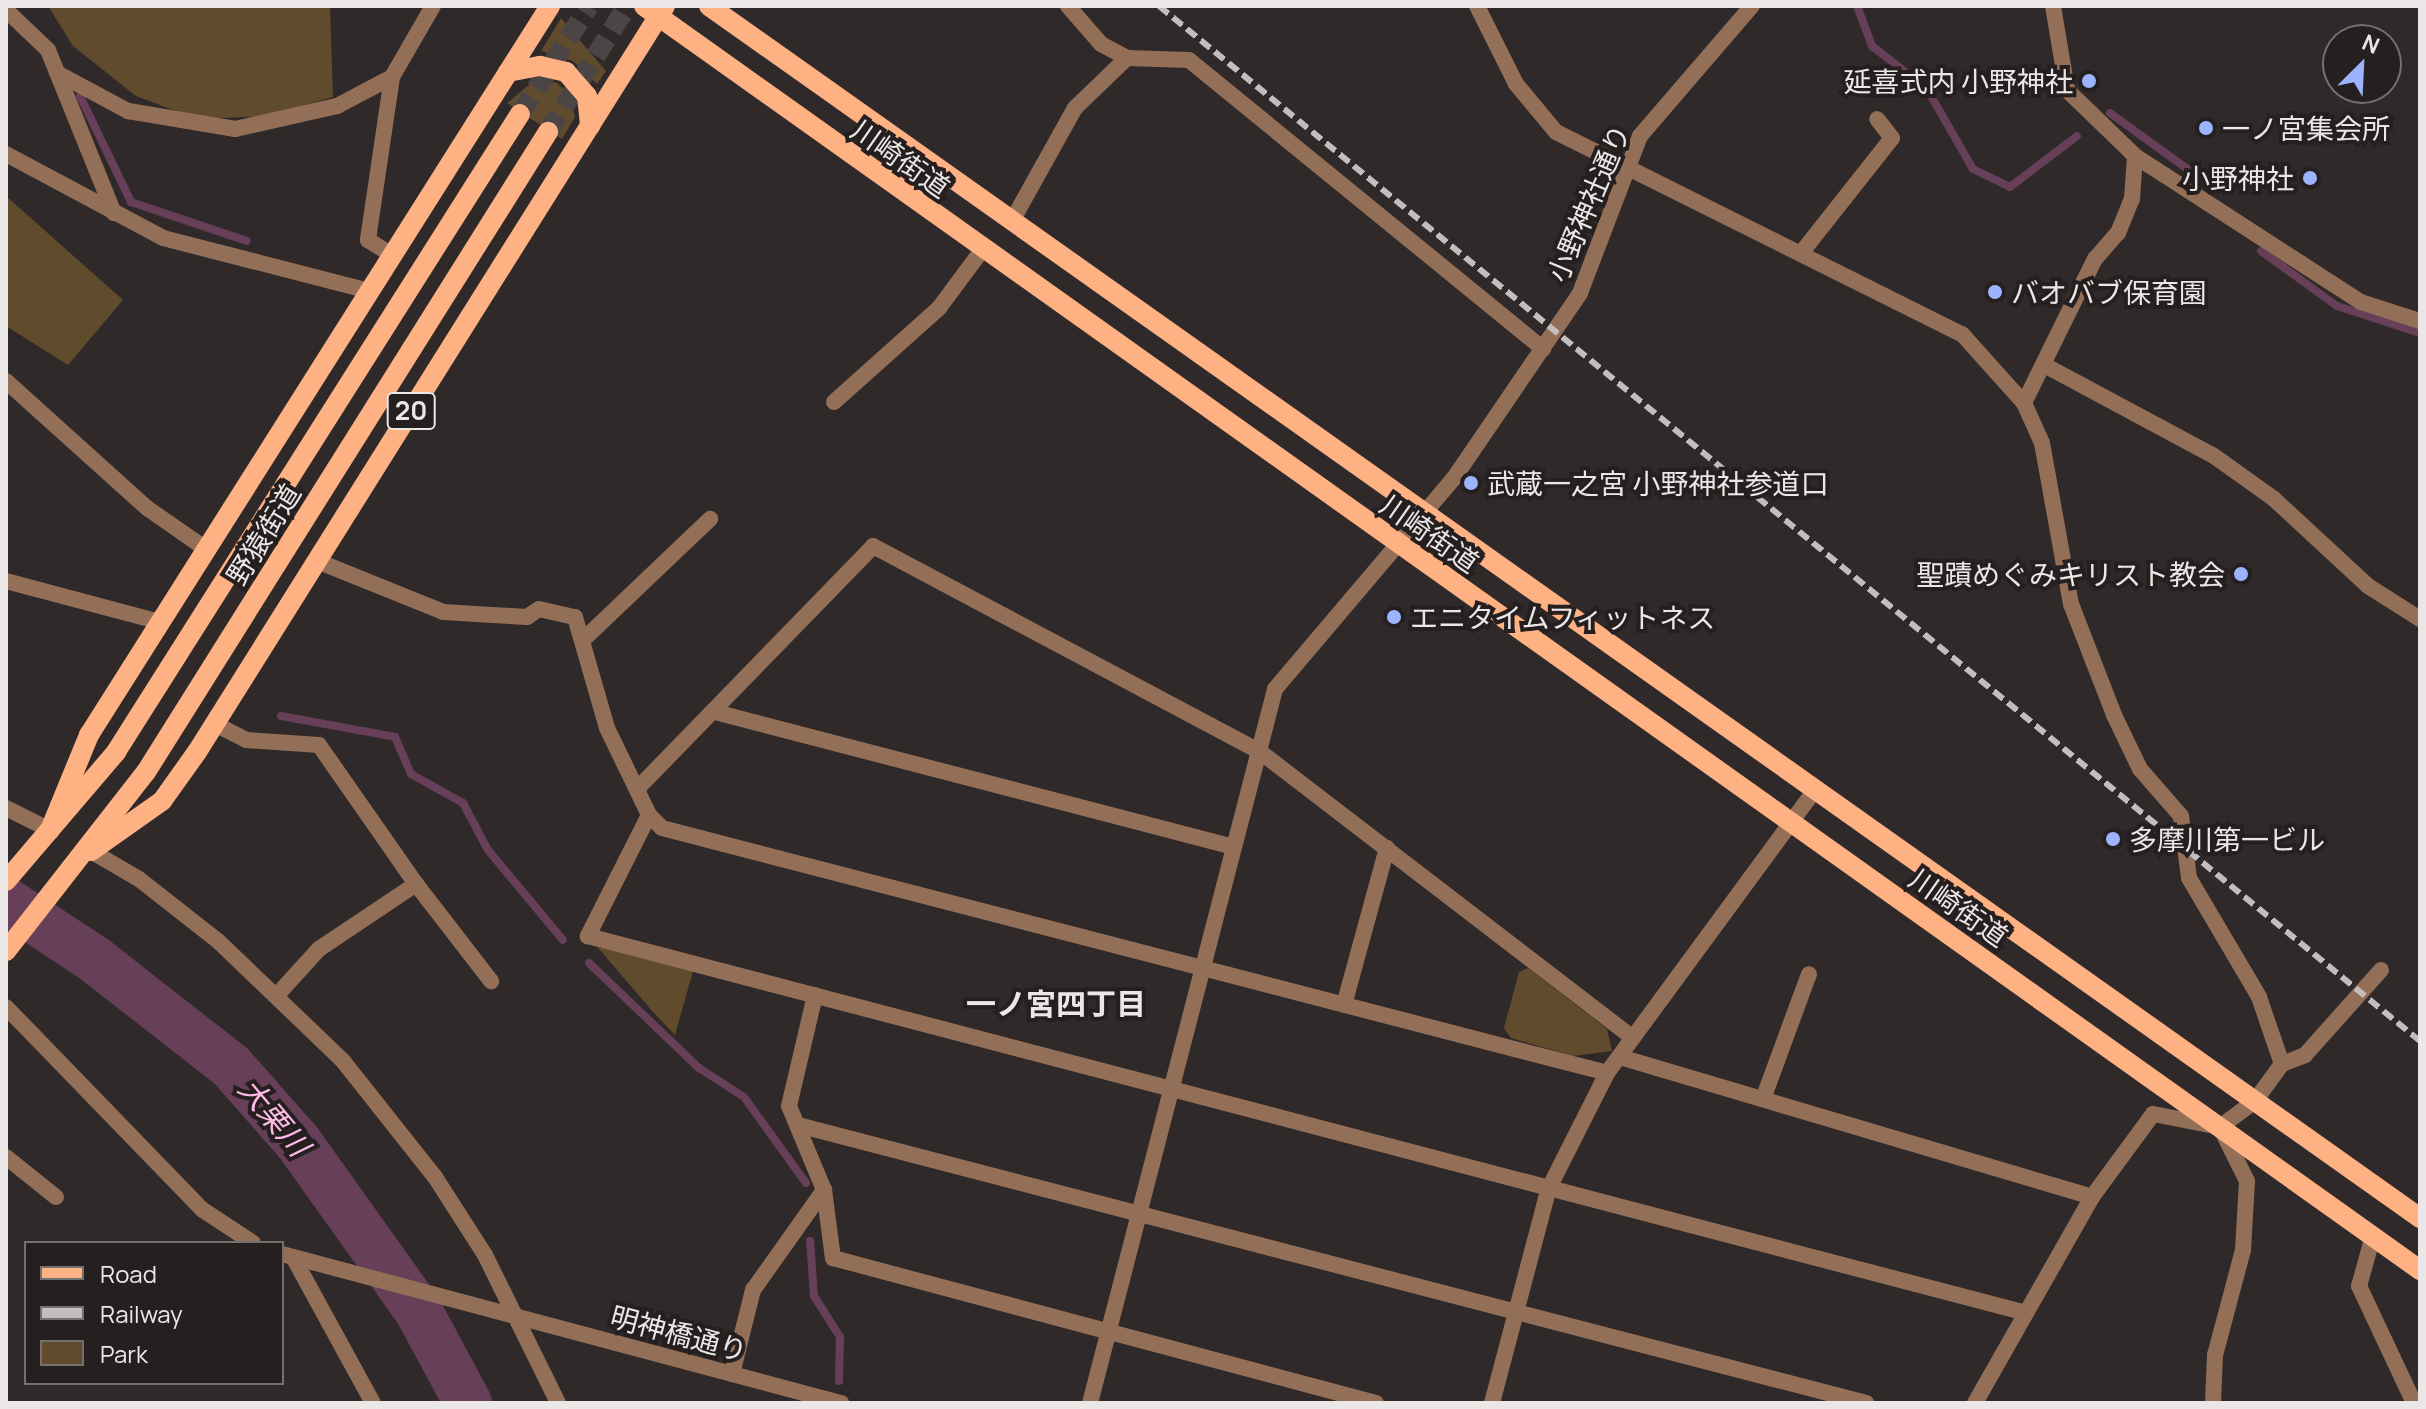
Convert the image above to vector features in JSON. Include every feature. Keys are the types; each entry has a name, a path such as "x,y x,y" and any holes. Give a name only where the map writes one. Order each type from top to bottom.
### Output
{"main road":[{"name":"20","path":"47,833 89,735 550,6"},
{"name":"川崎街道","path":"709,6 2420,1218"},
{"name":"20","path":"88,854 162,801 215,724 590,126 655,10"},
{"name":"川崎街道","path":"655,10 982,250 2420,1270"},
{"path":"508,72 540,66 566,72 587,96 590,126"},
{"name":"野猿街道","path":"6,881 116,752 520,114"},
{"name":"野猿街道","path":"6,951 88,854 548,132"}],"street":[{"path":"392,255 368,240 392,77 433,6"},
{"path":"1068,6 1101,44 1127,58 1189,60 1543,349"},
{"path":"1477,6 1529,104 1556,132 1962,334 2024,403 2042,443 2071,604 2140,769 2181,816 2189,878 2259,997 2282,1064"},
{"name":"小野神社通り","path":"1090,1403 1275,689 1426,514 1543,349 1580,293 1627,170 1668,99 1752,6"},
{"path":"2053,6 2067,90 2135,156 2361,302 2420,321"},
{"path":"6,10 48,50 114,213"},
{"path":"1012,221 1075,108 1127,58"},
{"path":"57,73 128,111 235,129 337,106 392,77"},
{"path":"1802,252 1892,138 1877,119"},
{"path":"6,154 114,213 245,263 369,291"},
{"path":"2024,403 2048,367 2095,259 2123,222 2135,156"},
{"path":"834,402 939,308 982,250"},
{"path":"2048,367 2214,456 2274,499 2368,586 2420,619"},
{"path":"6,381 147,508 206,549"},
{"path":"585,638 710,519"},
{"path":"639,787 873,546 1259,751 1633,1038"},
{"path":"317,561 443,612 527,617 539,609 575,617 585,638 607,728 639,787 649,815 662,828 1607,1073"},
{"path":"6,581 160,622"},
{"path":"715,712 1234,847"},
{"path":"215,724 246,740 319,745 416,884 491,981"},
{"path":"1492,1403 1549,1188 1607,1073 1815,790"},
{"path":"6,808 47,833"},
{"path":"649,815 588,936 2022,1312"},
{"path":"1344,1005 1387,848"},
{"path":"88,854 139,879 278,994 410,1143 558,1403"},
{"path":"278,994 319,949 416,884"},
{"path":"1975,1403 2022,1312 2092,1197 2153,1114 2220,1127 2255,1101 2282,1064 2305,1055 2381,970"},
{"path":"1763,1099 1809,974"},
{"path":"815,995 789,1106 824,1190 833,1258 1107,1335 1376,1403"},
{"path":"6,1007 203,1210 250,1241"},
{"path":"1620,1057 2092,1197"},
{"path":"798,1125 1866,1403"},
{"path":"2213,1403 2215,1355 2243,1250 2247,1181 2220,1127"},
{"path":"6,1157 56,1197"},
{"path":"732,1374 753,1290 824,1190"},
{"path":"2373,1236 2359,1286 2414,1403"},
{"path":"292,1257 373,1403"},
{"name":"明神橋通り","path":"292,1257 732,1374 813,1400 841,1403"}],"green space":[{"path":"48,6 330,6 333,97 266,116 197,119 136,96 73,46"},
{"path":"561,18 606,71 597,84 573,61 541,51"},
{"path":"536,79 557,83 571,97 575,117 562,139 507,103"},
{"path":"6,196 123,300 68,365 6,326"},
{"path":"588,936 695,964 675,1035 653,1012"},
{"path":"1528,968 1607,1029 1612,1051 1573,1056 1511,1038 1504,1028 1519,972"}],"waterway":[{"path":"1857,6 1872,46 1927,89 1973,169 2010,187 2077,136"},
{"path":"80,96 131,202 247,241"},
{"path":"2110,113 2190,171"},
{"path":"2261,251 2337,306 2420,333"},
{"path":"281,716 395,737 411,774 463,803 488,850 563,940"},
{"name":"大栗川","path":"6,901 94,959 231,1066 298,1142 418,1310 468,1403"},
{"path":"589,963 699,1068 744,1097 806,1183"},
{"path":"810,1241 814,1296 840,1337 839,1381"}],"tunnel":[{"path":"520,114 589,6"},
{"path":"548,132 627,6"}],"railway":[{"path":"1159,6 2420,1041"}],"place":[{"name":"延喜式内 小野神社","path":"2089,81"},
{"name":"一ノ宮集会所","path":"2206,128"},
{"name":"小野神社","path":"2310,178"},
{"name":"バオバブ保育園","path":"1995,292"},
{"name":"武蔵一之宮 小野神社参道口","path":"1471,483"},
{"name":"聖蹟めぐみキリスト教会","path":"2241,574"},
{"name":"エニタイムフィットネス","path":"1394,617"},
{"name":"多摩川第一ビル","path":"2113,839"}],"district":[{"name":"一ノ宮四丁目","path":"1056,1004"}]}
